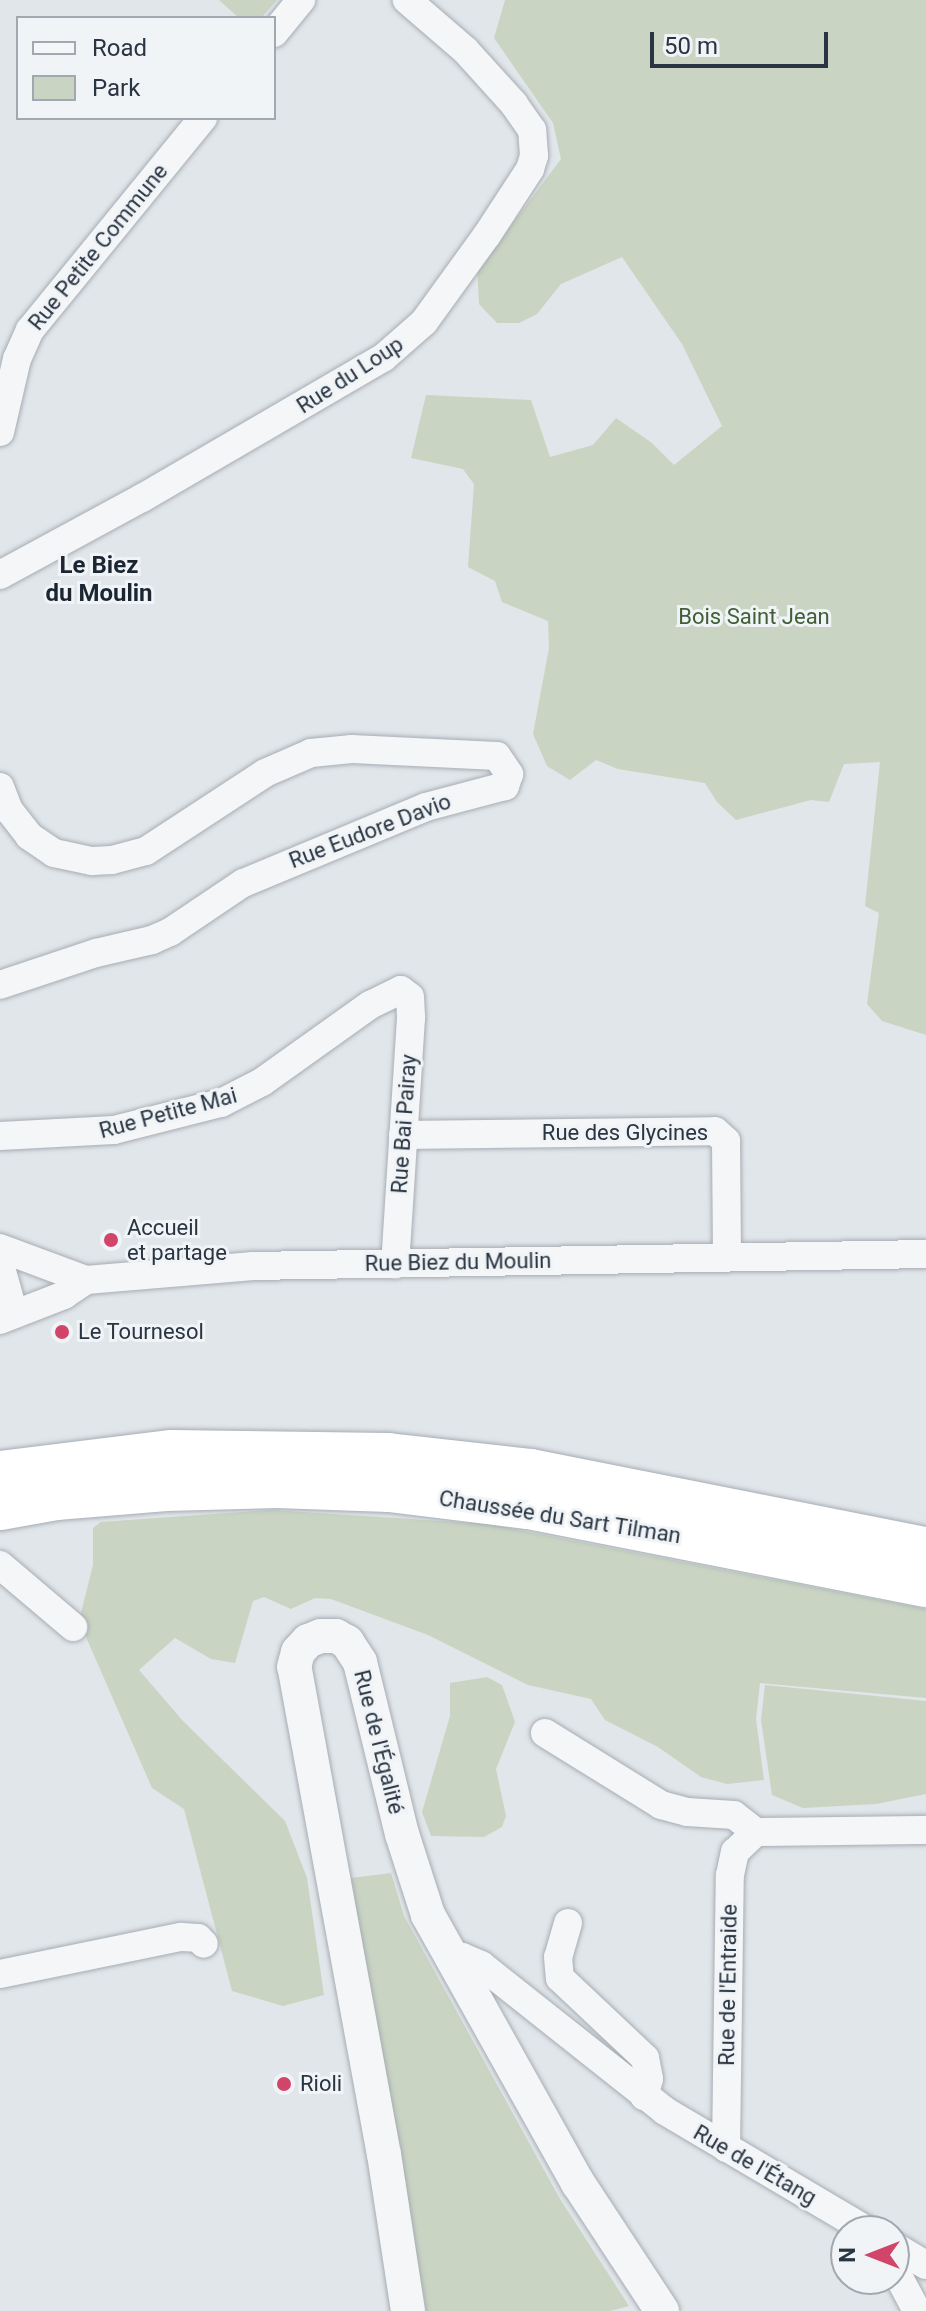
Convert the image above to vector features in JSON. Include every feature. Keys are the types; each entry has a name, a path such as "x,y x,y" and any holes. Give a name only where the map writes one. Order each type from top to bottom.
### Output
{"highway":[{"name":"Chaussée du Sart Tilman","path":"0,1508 53,1481 172,1452 388,1455 531,1471 926,1549"},
{"name":"Chaussée du Sart Tilman","path":"0,1473 53,1481 166,1489 277,1486 389,1490 528,1507 926,1585"}],"street":[{"path":"276,31 301,0"},
{"name":"Rue du Loup","path":"0,575 116,513 383,358 424,322 487,235 530,169 534,156 532,130 514,104 465,50 407,0"},
{"name":"Rue Petite Commune","path":"0,432 17,359 30,330 201,120"},
{"name":"Rue Eudore Davio","path":"0,787 18,825 29,836 54,853 92,861 112,860 146,851 265,773 311,753 352,749 497,756 509,774 505,786 426,807 243,883 170,932 152,940 82,957 0,985"},
{"name":"Rue Bai Pairay","path":"395,1264 411,1018 410,997 401,990"},
{"name":"Rue Petite Mai","path":"0,1136 114,1130 233,1099 377,1001 401,990"},
{"name":"Rue des Glycines","path":"403,1135 715,1131 726,1141 727,1257"},
{"path":"0,1248 86,1280"},
{"name":"Rue Biez du Moulin","path":"7,1317 64,1295 86,1280 253,1266 926,1254"},
{"path":"0,1264 7,1317"},
{"path":"0,1565 73,1627"},
{"name":"Rue de l'Égalité","path":"408,2311 384,2155 294,1667 298,1652 308,1641 336,1636 347,1642 360,1662 420,1899 578,2183 662,2311"},
{"path":"545,1733 661,1805 687,1812 734,1815 756,1832 926,1830"},
{"name":"Rue de l'Entraide","path":"726,2148 730,1875 735,1852 741,1842 756,1832"},
{"path":"568,1923 558,1957 560,1978 645,2058 649,2079 644,2096"},
{"path":"0,1974 181,1937 198,1938 204,1944"},
{"name":"Rue de l'Étang","path":"454,1961 462,1957 481,1965 644,2096 841,2215"}],"green space":[{"path":"219,0 277,0 263,16 237,16"},
{"name":"Bois Saint Jean","path":"505,0 926,0 926,1035 882,1021 867,1004 879,913 865,906 880,762 844,764 829,802 811,800 736,820 717,802 705,783 618,769 596,760 570,780 547,766 533,734 549,648 548,621 502,602 495,581 468,567 474,484 463,469 411,458 426,395 531,400 550,457 593,445 616,418 652,443 674,465 722,426 682,344 622,257 561,284 537,314 519,323 497,323 479,304 477,264 494,248 561,159 553,123 494,38"},
{"path":"272,1510 487,1524 926,1609 926,1698 760,1683 756,1719 764,1780 727,1784 701,1777 658,1747 605,1720 591,1699 528,1685 428,1635 331,1599 315,1598 291,1609 264,1597 253,1601 235,1663 211,1659 175,1638 139,1670 183,1721 285,1821 307,1878 324,1995 283,2006 232,1991 184,1809 152,1788 79,1621 93,1565 93,1528 101,1522"},
{"path":"487,1677 502,1685 515,1722 496,1769 506,1816 502,1827 484,1837 431,1836 422,1812 450,1716 450,1683"},
{"path":"765,1685 926,1701 926,1794 876,1804 803,1808 772,1795 761,1720"},
{"path":"391,1873 404,1916 560,2199 629,2306 610,2311 426,2311 351,1878"}],"place":[{"name":"Accueil et partage","path":"111,1240"},
{"name":"Le Tournesol","path":"62,1332"},
{"name":"Rioli","path":"284,2084"}],"district":[{"name":"Le Biez du Moulin","path":"99,580"}]}
